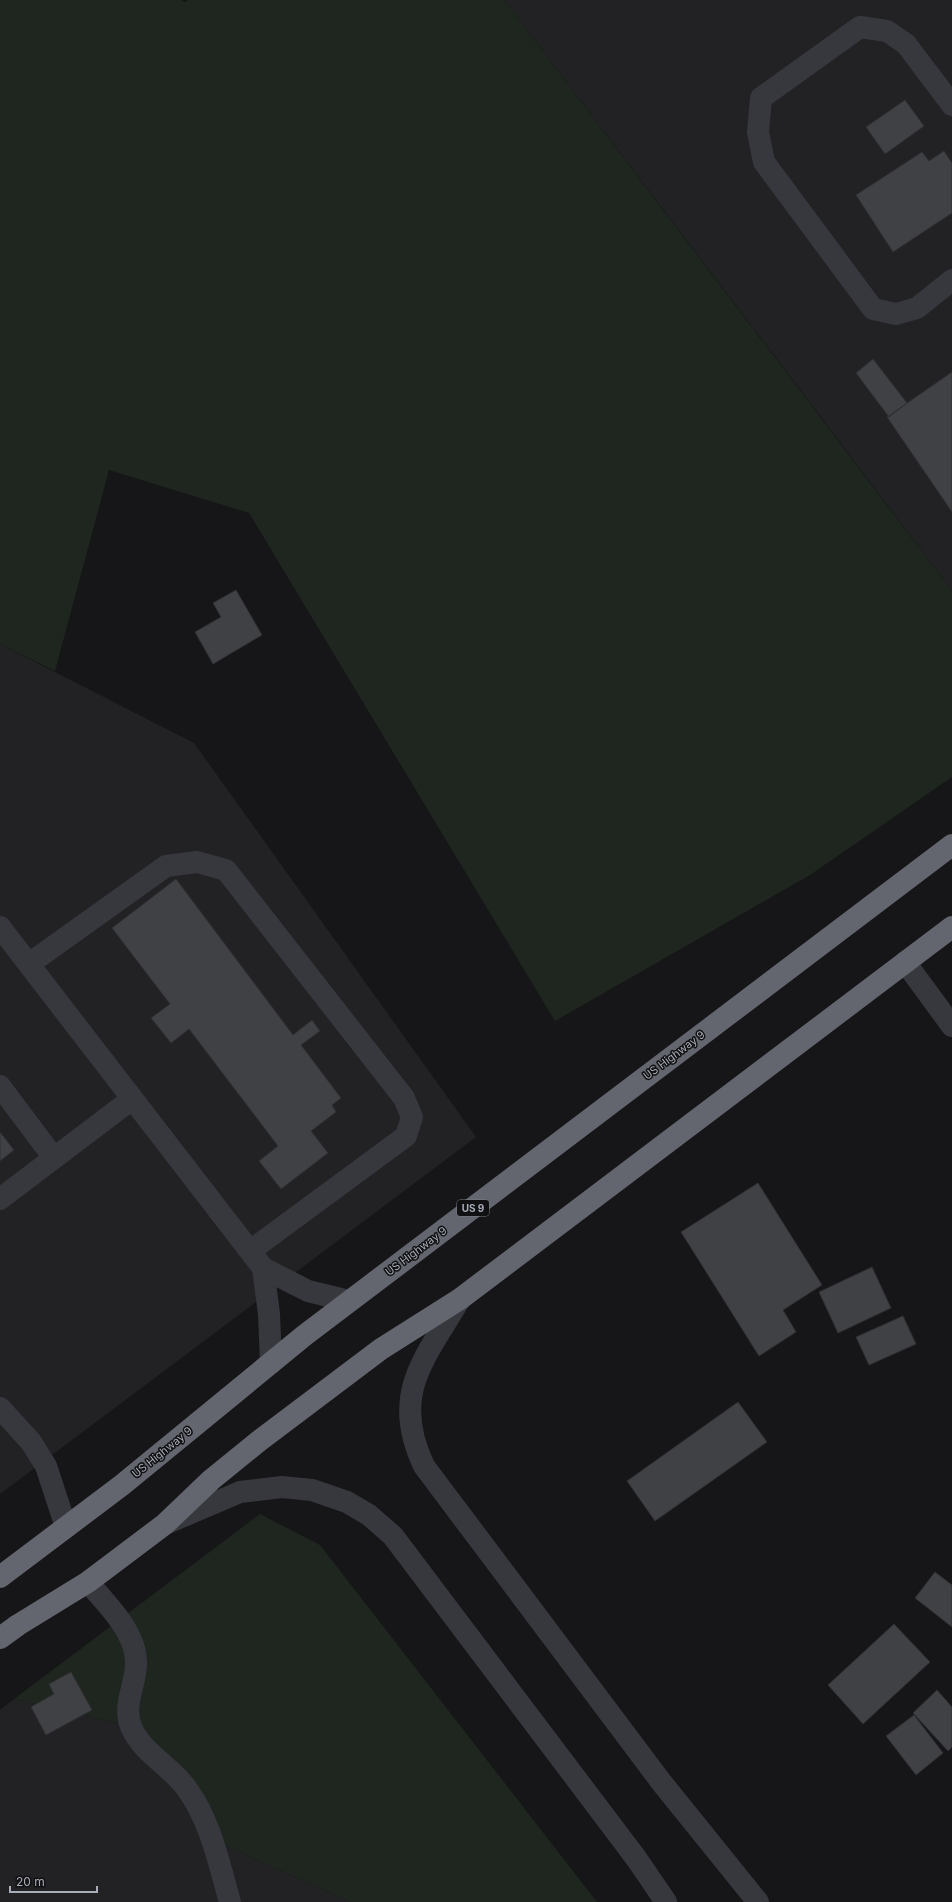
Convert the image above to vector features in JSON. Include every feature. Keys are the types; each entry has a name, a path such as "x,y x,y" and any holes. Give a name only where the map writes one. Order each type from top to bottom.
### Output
{"highway":[{"name":"US Highway 9","path":"0,1577 122,1485 271,1363 349,1302 952,845"},
{"path":"0,1638 18,1625 88,1582 165,1524 211,1480 259,1441 381,1349 460,1299 952,927"}],"street":[{"path":"952,104 906,44 887,31 860,27 761,98 758,132 764,162 873,309 896,314 917,308 952,280"},
{"path":"29,964 166,866 197,862 226,870 404,1098 412,1117 406,1136 250,1251"},
{"path":"0,927 263,1268 308,1291 349,1302"},
{"path":"905,962 952,1026"},
{"path":"0,1086 54,1158"},
{"path":"0,1199 132,1099"},
{"path":"263,1268 269,1314 271,1363"},
{"path":"460,1299 420,1366 411,1390 409,1418 414,1446 424,1466 662,1783 758,1902"},
{"path":"0,1408 31,1442 46,1466 66,1527"},
{"path":"165,1524 240,1492 282,1487 312,1490 347,1502 369,1515 393,1536 636,1858 666,1902"},
{"path":"88,1582 117,1617 135,1650 136,1662 127,1712 133,1729 145,1747 186,1787 196,1802 206,1823 230,1902"}],"shaded area":[{"path":"0,0 181,0 184,2 189,0 504,0 952,591 952,777 810,875 555,1021 249,513 109,470 55,671 0,644"},
{"path":"504,0 952,0 952,591 836,437"},
{"path":"0,644 194,743 476,1137 0,1494"},
{"path":"260,1514 320,1545 597,1902 351,1902 206,1837 129,1726 14,1699"},
{"path":"14,1699 129,1726 206,1837 351,1902 0,1902 0,1710"}],"building":[{"path":"905,100 924,126 885,154 866,127"},
{"path":"944,151 952,163 952,213 893,252 856,195 922,152 929,161"},
{"path":"873,359 907,403 889,417 856,373"},
{"path":"952,372 952,512 887,417"},
{"path":"236,590 262,635 213,664 195,632 221,617 213,603"},
{"path":"176,879 293,1035 312,1020 320,1031 301,1045 341,1098 332,1105 336,1112 311,1131 328,1153 281,1189 259,1161 278,1146 189,1029 171,1043 151,1018 170,1004 112,928"},
{"path":"0,1132 14,1150 0,1161"},
{"path":"758,1183 822,1285 783,1310 796,1332 759,1356 681,1232"},
{"path":"872,1267 891,1308 838,1333 819,1292"},
{"path":"903,1316 916,1344 869,1365 856,1337"},
{"path":"738,1402 767,1442 655,1521 627,1481"},
{"path":"935,1572 952,1585 952,1627 915,1598"},
{"path":"894,1624 930,1662 863,1724 828,1685"},
{"path":"71,1672 92,1710 46,1735 31,1707 54,1694 49,1684"},
{"path":"937,1690 952,1707 952,1747 948,1751 913,1713"},
{"path":"914,1715 943,1753 916,1775 886,1736"}]}
